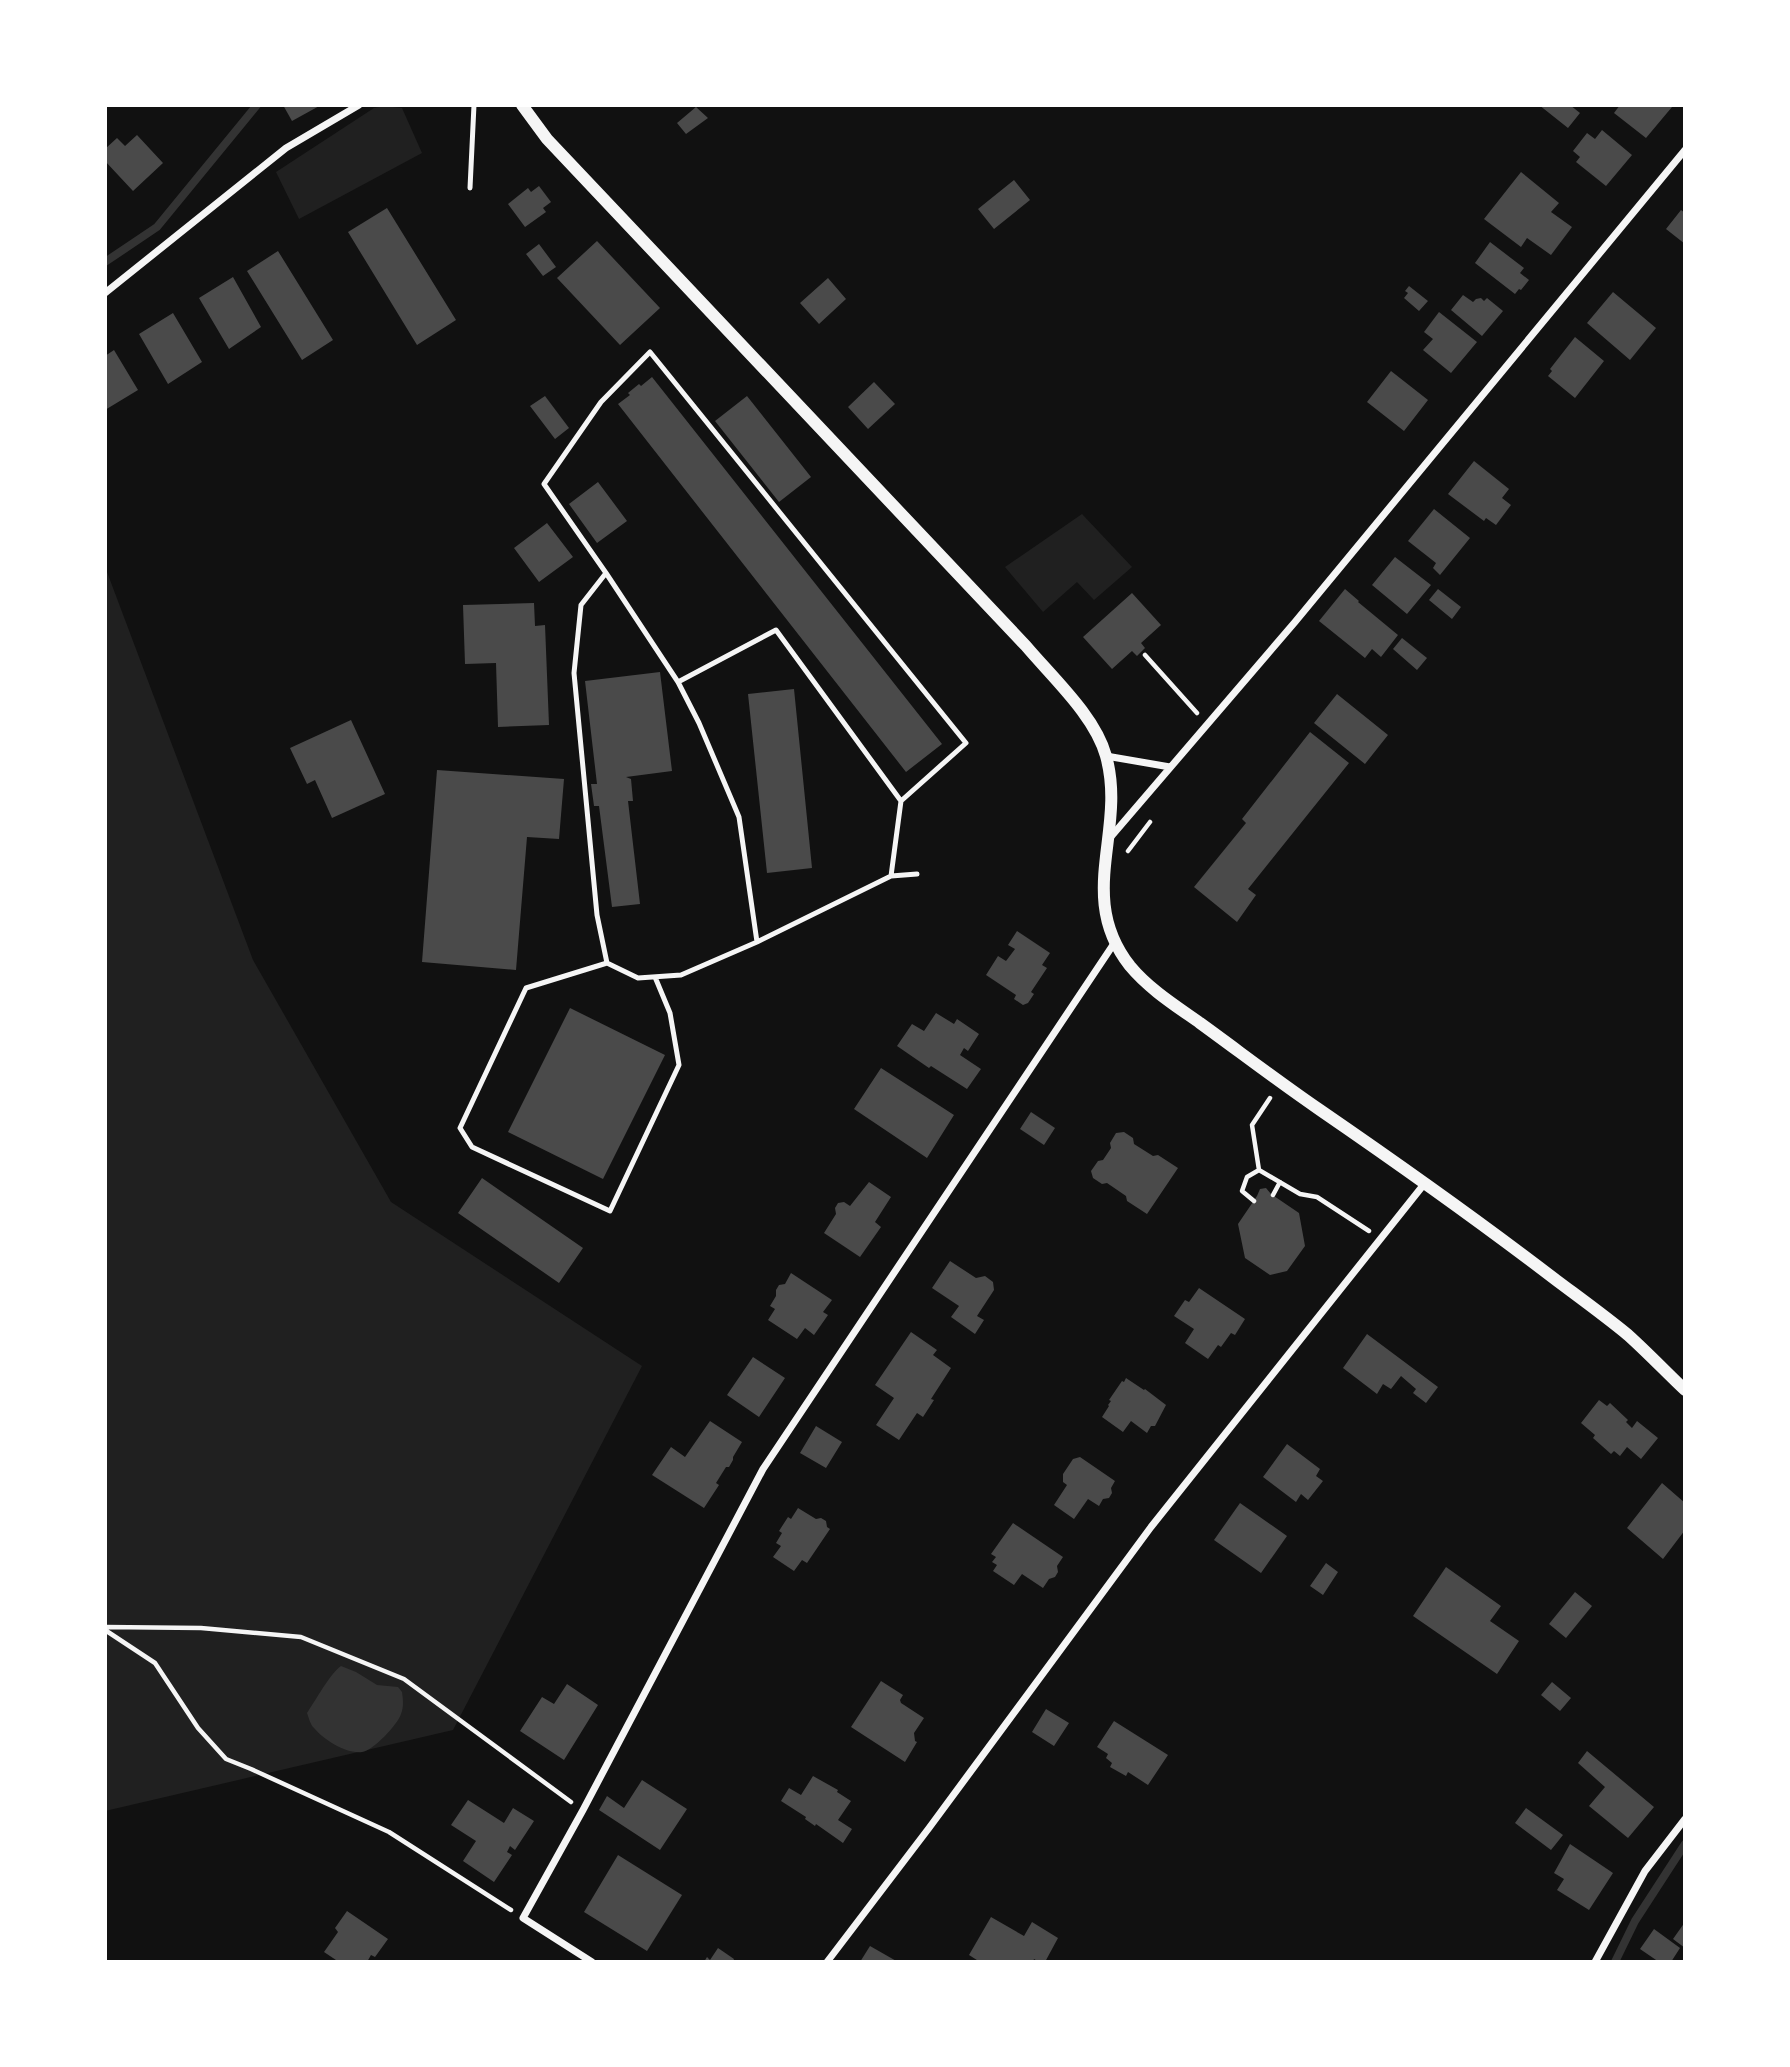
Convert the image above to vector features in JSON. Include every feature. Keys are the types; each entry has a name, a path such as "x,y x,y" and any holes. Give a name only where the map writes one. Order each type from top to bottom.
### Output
{"street":[{"path":"105,293 286,148 359,105"},
{"path":"522,105 547,139 1026,646 1093,726 1102,742 1110,774 1111,792 1102,881 1105,914 1115,942 1131,967 1154,989 1281,1083 1531,1261 1627,1335 1685,1390"},
{"path":"1107,841 1295,622 1685,150"},
{"path":"1106,756 1170,767"},
{"path":"592,1962 523,1917 583,1810 763,1469 1115,942"},
{"path":"827,1962 1151,1527 1425,1183"},
{"path":"1595,1962 1646,1871 1685,1819"}],"lane":[{"path":"470,188 474,105"},
{"path":"757,942 738,817 699,723 678,682 544,484 601,402 650,352 966,743 901,801 891,876"},
{"path":"606,573 581,605 574,673 597,915 607,963"},
{"path":"678,682 776,631 901,801"},
{"path":"655,977 670,1013 679,1065 610,1211 472,1147 460,1128 526,988 607,963 638,978 681,975 757,942 891,876 917,874"}],"path":[{"path":"1145,655 1207,724"},
{"path":"1259,1170 1252,1125 1267,1101"},
{"path":"1259,1170 1300,1194 1317,1197 1381,1240"},
{"path":"1254,1201 1242,1191 1247,1177 1259,1170"},
{"path":"1273,1195 1280,1182"},
{"path":"105,1629 201,1628 301,1637 404,1679 583,1810"},
{"path":"105,1629 155,1663 198,1728 226,1759 389,1832 523,1917"}],"shaded area":[{"path":"374,108 402,108 422,153 299,219 276,172"},
{"path":"1082,514 1132,567 1094,600 1077,582 1043,612 1005,567"},
{"path":"107,572 253,960 391,1202 642,1366 453,1730 105,1811 105,574"},
{"path":"341,1666 377,1685 398,1687 402,1692 403,1706 399,1718 378,1742 362,1752 349,1751 329,1741 318,1733 307,1713 327,1681"}],"building":[{"path":"283,105 321,105 292,121"},
{"path":"1539,105 1570,105 1580,113 1568,128"},
{"path":"1620,105 1672,107 1646,138 1614,113"},
{"path":"696,107 708,118 686,134 677,123"},
{"path":"1602,130 1632,155 1606,186 1576,162 1580,157 1573,151 1587,133 1595,139"},
{"path":"137,135 163,163 133,191 105,161 105,149 117,138 125,146"},
{"path":"1521,172 1559,203 1551,212 1572,227 1551,255 1527,238 1521,247 1484,219"},
{"path":"1014,180 1030,200 994,229 978,209"},
{"path":"539,186 551,202 543,208 546,212 525,227 508,204 528,188 531,192"},
{"path":"387,208 456,320 417,345 348,232"},
{"path":"1681,210 1685,213 1685,244 1666,229"},
{"path":"597,241 660,308 620,345 557,278"},
{"path":"1490,242 1524,268 1520,273 1529,280 1515,294 1475,263"},
{"path":"539,244 556,267 543,276 526,254"},
{"path":"278,251 333,340 302,360 247,271"},
{"path":"233,277 261,327 229,349 199,298"},
{"path":"828,278 846,299 819,324 800,303"},
{"path":"1409,286 1428,301 1419,311 1404,298"},
{"path":"1613,292 1656,328 1630,360 1587,323"},
{"path":"1463,295 1473,302 1487,298 1503,311 1482,336 1451,310"},
{"path":"1439,312 1477,342 1451,373 1423,350 1433,339 1424,332"},
{"path":"173,313 202,362 168,384 139,334"},
{"path":"1575,337 1604,361 1575,398 1548,376 1552,371 1550,369"},
{"path":"114,350 138,390 105,410 105,356"},
{"path":"1391,371 1428,400 1404,431 1367,402"},
{"path":"652,377 942,744 906,772 618,404 639,384 641,386"},
{"path":"874,382 895,404 868,429 848,407"},
{"path":"545,396 569,428 555,439 530,406"},
{"path":"747,396 811,477 779,502 715,421"},
{"path":"1474,461 1509,489 1502,498 1511,505 1496,525 1486,518 1484,521 1448,494"},
{"path":"598,482 627,521 597,543 569,504"},
{"path":"1434,509 1470,538 1440,575 1433,568 1436,563 1408,541"},
{"path":"547,523 573,557 539,582 514,548"},
{"path":"1395,557 1431,585 1407,614 1372,585"},
{"path":"1345,589 1398,635 1381,657 1372,649 1365,658 1319,621"},
{"path":"1438,589 1461,607 1452,619 1429,600"},
{"path":"1132,593 1161,625 1141,643 1145,648 1137,656 1132,651 1112,669 1083,637"},
{"path":"534,603 535,626 545,625 549,725 498,727 496,663 465,664 463,605"},
{"path":"1402,638 1427,658 1417,670 1393,649"},
{"path":"660,672 672,771 626,777 631,779 633,801 628,801 640,904 612,907 599,806 594,806 591,784 597,784 585,681"},
{"path":"794,689 812,868 767,873 748,694"},
{"path":"1337,694 1388,735 1365,764 1314,723"},
{"path":"351,720 385,794 332,818 315,780 307,784 290,748"},
{"path":"1310,732 1349,763 1248,889 1256,895 1237,922 1194,887 1246,823 1242,819"},
{"path":"437,770 564,779 559,839 527,837 516,970 422,962"},
{"path":"1017,931 1050,953 1042,965 1047,968 1031,992 1034,994 1028,1003 1023,1005 1014,999 1016,995 986,975 998,956 1006,961 1015,949 1008,945"},
{"path":"570,1008 665,1055 603,1179 508,1132"},
{"path":"936,1013 954,1024 957,1019 979,1034 968,1051 964,1048 960,1055 981,1069 967,1089 897,1046 912,1024 924,1031"},
{"path":"881,1068 954,1115 927,1158 854,1109"},
{"path":"1031,1112 1055,1128 1044,1145 1020,1129"},
{"path":"1124,1132 1133,1138 1134,1144 1178,1168 1147,1214 1107,1183 1102,1184 1093,1178 1091,1171 1111,1148 1110,1143 1116,1133"},
{"path":"482,1178 583,1248 559,1283 458,1213"},
{"path":"869,1182 891,1197 875,1222 881,1227 860,1257 824,1233 836,1214 838,1203 844,1202 850,1206"},
{"path":"1266,1188 1299,1213 1305,1246 1287,1271 1270,1275 1245,1258 1238,1224 1260,1189"},
{"path":"950,1261 976,1278 985,1276 993,1282 994,1290 977,1316 984,1320 975,1334 951,1317 959,1306 932,1288"},
{"path":"791,1273 832,1300 823,1312 828,1315 814,1335 805,1328 797,1339 768,1320 775,1309 770,1306 776,1296 776,1290 779,1285 785,1284"},
{"path":"1199,1288 1245,1319 1235,1335 1231,1333 1208,1359 1185,1343 1194,1329 1174,1316 1185,1300 1189,1302"},
{"path":"911,1332 937,1350 933,1355 951,1368 923,1417 917,1413 899,1440 876,1425 894,1398 875,1385"},
{"path":"1367,1334 1438,1387 1426,1403 1413,1393 1416,1389 1401,1376 1391,1389 1383,1384 1377,1394 1343,1368"},
{"path":"753,1357 785,1378 759,1417 727,1395"},
{"path":"1126,1378 1166,1405 1155,1426 1151,1426 1147,1433 1131,1421 1123,1432 1102,1417 1109,1406 1109,1400"},
{"path":"1599,1400 1607,1406 1610,1403 1628,1420 1626,1422 1632,1428 1637,1421 1658,1438 1641,1459 1627,1447 1620,1456 1614,1451 1611,1454 1581,1423"},
{"path":"710,1421 742,1442 704,1508 652,1475 671,1447 685,1457"},
{"path":"816,1426 842,1442 826,1468 800,1453"},
{"path":"1287,1444 1320,1469 1316,1476 1323,1481 1308,1500 1301,1494 1296,1502 1263,1477"},
{"path":"1080,1457 1115,1481 1109,1498 1103,1499 1099,1506 1088,1499 1074,1519 1054,1505 1067,1485 1063,1482 1063,1474 1073,1459"},
{"path":"1662,1483 1685,1503 1685,1530 1663,1559 1627,1528"},
{"path":"1240,1503 1287,1536 1261,1573 1214,1540"},
{"path":"798,1508 816,1519 826,1521 830,1529 807,1563 802,1560 794,1571 773,1557 781,1546 776,1543 782,1533 779,1531"},
{"path":"1013,1523 1063,1557 1057,1566 1055,1577 1049,1579 1043,1588 1022,1574 1014,1585 993,1571 997,1565 992,1562 996,1557 991,1554"},
{"path":"1326,1563 1338,1572 1323,1595 1310,1586"},
{"path":"1446,1567 1501,1606 1490,1621 1519,1641 1497,1674 1413,1616"},
{"path":"1575,1592 1592,1606 1566,1638 1549,1624"},
{"path":"881,1681 903,1695 901,1703 924,1718 914,1733 917,1742 905,1762 851,1727"},
{"path":"1552,1682 1571,1698 1560,1711 1541,1695"},
{"path":"567,1684 598,1705 564,1760 520,1731 542,1697 554,1704"},
{"path":"1046,1709 1069,1723 1054,1746 1032,1732"},
{"path":"1114,1721 1168,1755 1148,1785 1128,1772 1126,1776 1110,1767 1112,1763 1106,1758 1108,1754 1097,1747"},
{"path":"1587,1751 1654,1807 1628,1838 1589,1806 1605,1787 1578,1763"},
{"path":"813,1776 851,1801 838,1820 852,1829 843,1843 781,1801 789,1788 801,1795"},
{"path":"642,1780 687,1809 660,1850 599,1810 607,1796 624,1808"},
{"path":"468,1800 504,1823 513,1808 534,1821 515,1850 510,1846 507,1852 512,1855 494,1882 463,1861 476,1841 451,1825"},
{"path":"1526,1808 1563,1835 1551,1850 1515,1823"},
{"path":"1570,1844 1613,1873 1589,1910 1557,1890 1564,1879 1554,1873"},
{"path":"618,1855 682,1895 647,1951 584,1912"},
{"path":"347,1911 388,1939 375,1957 371,1955 367,1962 339,1962 324,1952 338,1932 335,1928"},
{"path":"991,1917 1024,1936 1032,1922 1058,1938 1045,1962 1034,1959 1033,1962 980,1962 969,1955"},
{"path":"1685,1922 1685,1948 1673,1939"},
{"path":"1654,1929 1680,1948 1671,1962 1659,1962 1640,1949"},
{"path":"870,1946 898,1962 860,1962"},
{"path":"718,1948 734,1959 733,1962 704,1962 707,1957 710,1960"}],"waterway":[{"path":"105,262 157,227 257,105"},
{"path":"1615,1962 1635,1921 1685,1844"}]}
